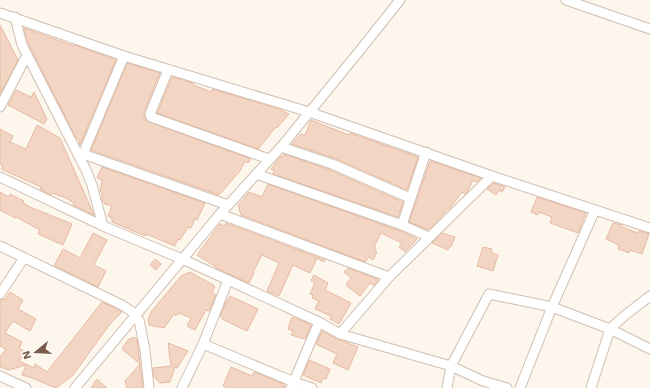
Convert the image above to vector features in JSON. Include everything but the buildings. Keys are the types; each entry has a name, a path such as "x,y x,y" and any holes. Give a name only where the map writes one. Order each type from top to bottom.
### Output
{"street":[{"path":"75,388 220,214 281,147 400,0"},
{"path":"566,0 650,28"},
{"path":"0,13 124,56 309,112 492,176 650,228"},
{"path":"15,17 19,37 27,55 82,156 92,185 103,226"},
{"path":"0,106 27,55"},
{"path":"82,156 124,56"},
{"path":"168,70 150,114 151,117 269,159"},
{"path":"281,147 332,164 410,198"},
{"path":"402,225 426,152"},
{"path":"82,156 228,205"},
{"path":"256,174 402,225 429,237"},
{"path":"340,334 389,276 492,176"},
{"path":"0,177 103,226 182,259 319,322 340,334 451,366 484,381 507,388"},
{"path":"520,388 552,308 595,210"},
{"path":"220,214 389,276"},
{"path":"0,246 122,305 136,316 140,323 152,386"},
{"path":"0,294 24,258"},
{"path":"182,388 203,344 228,280"},
{"path":"447,388 451,366 489,294 552,308 610,329 650,349"},
{"path":"591,388 610,329 650,296"},
{"path":"292,385 319,322"},
{"path":"203,344 292,385 312,388"},
{"path":"0,376 26,388"}]}
